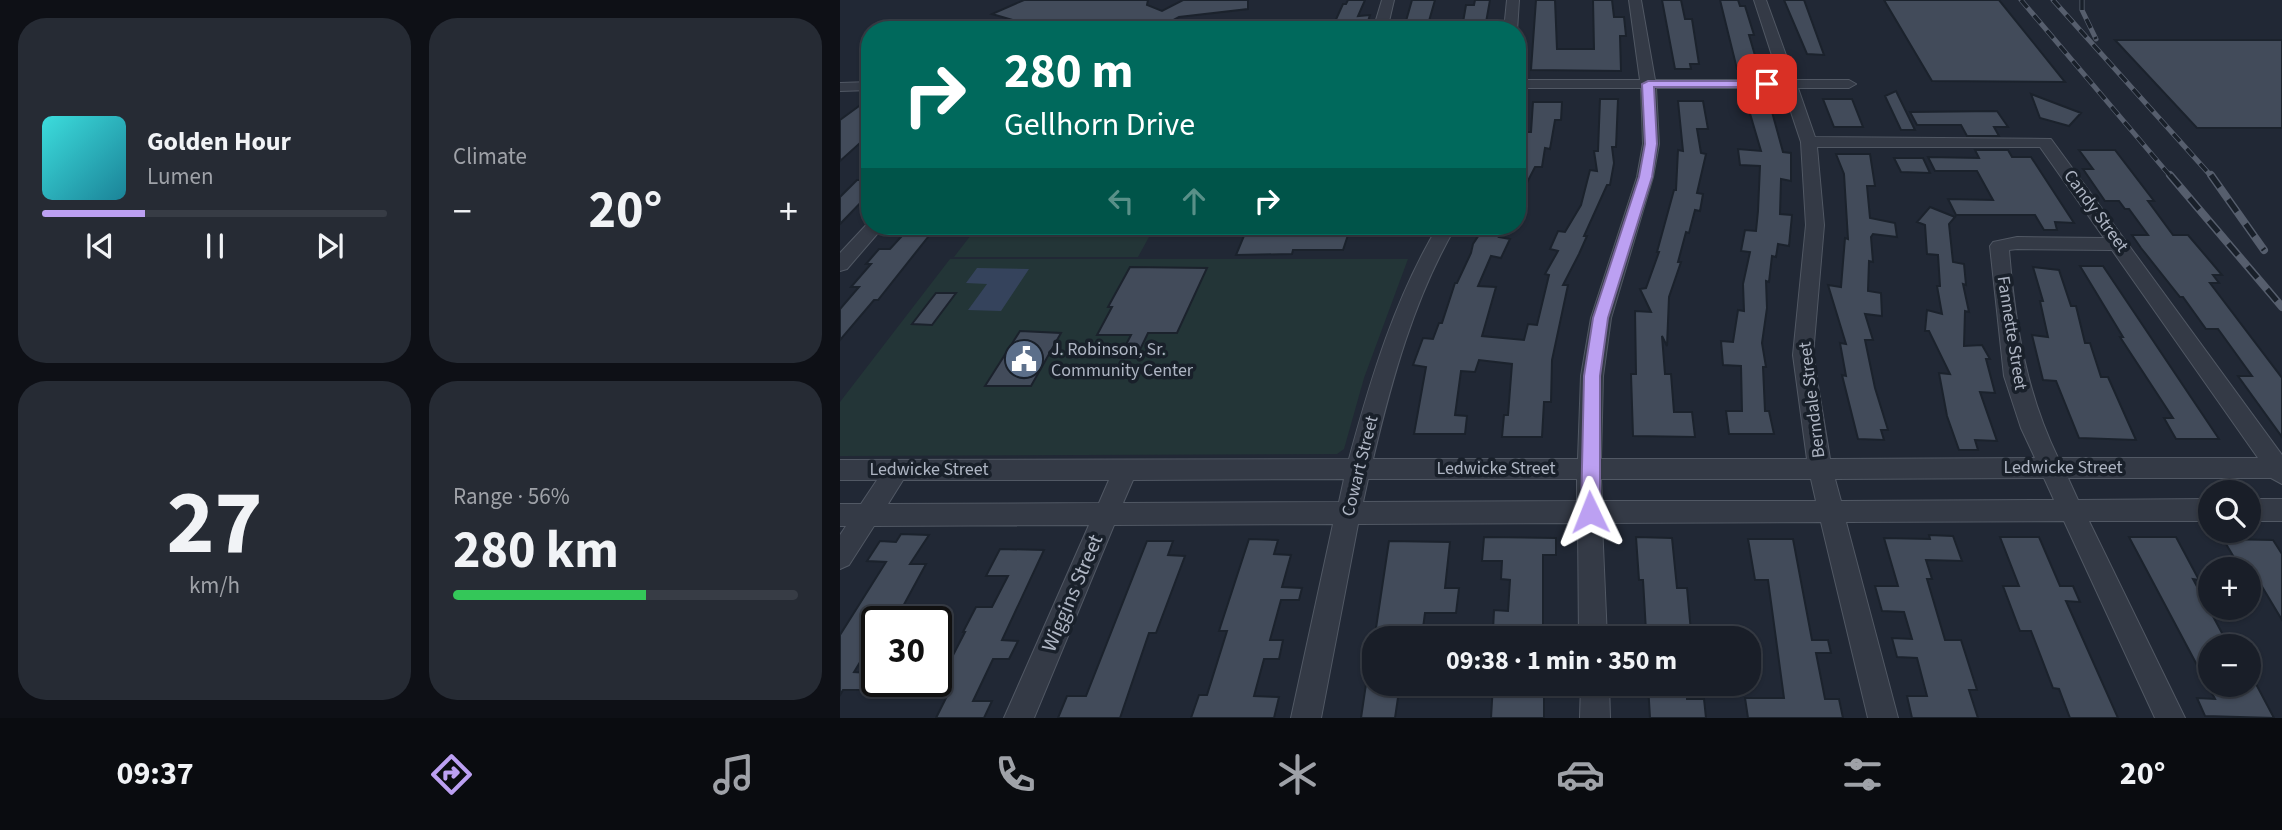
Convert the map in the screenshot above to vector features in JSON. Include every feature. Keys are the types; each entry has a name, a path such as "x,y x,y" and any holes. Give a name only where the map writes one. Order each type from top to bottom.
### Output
{"street":[{"path":"1382,21 1388,0"},
{"path":"1512,21 1513,0"},
{"path":"1593,626 1590,512 1592,376 1601,318 1645,177 1651,144 1648,84 1636,0"},
{"name":"Berndale Street","path":"1760,0 1809,142 1815,225 1802,355 1820,467 1883,718"},
{"path":"1526,84 1849,84"},
{"path":"843,89 861,87"},
{"name":"Candy Street","path":"1809,142 2045,142 2280,471"},
{"path":"840,265 867,235"},
{"name":"Cowart Street","path":"1306,718 1357,468 1398,328 1432,250 1441,235"},
{"name":"Fannette Street","path":"2120,244 2017,243 1999,246 2015,376 2049,467 2170,718"},
{"name":"Ledwicke Street","path":"840,470 2049,467 2280,471"},
{"name":"Wiggins Street","path":"1019,718 1126,468"},
{"path":"840,557 897,470"},
{"path":"840,515 2198,510"},
{"path":"2261,510 2282,510"},
{"path":"1594,696 1595,718"}],"shaded area":[{"path":"971,235 1150,235 1138,257 954,257"},
{"path":"950,259 1408,259 1364,378 1344,449 1337,454 840,456 840,402"}],"water":[{"path":"977,268 1029,269 1001,311 968,310 987,284 966,283"}],"building":[{"path":"1024,0 1148,0 1147,5 1162,11 1183,0 1248,0 1248,9 1179,17 1172,21 1016,21 992,14"},
{"path":"1348,0 1365,0 1358,16 1370,15 1368,21 1335,21 1343,4"},
{"path":"1412,0 1435,0 1429,21 1406,21"},
{"path":"1475,0 1490,0 1486,21 1463,21 1466,5 1474,5"},
{"path":"1536,0 1555,0 1557,49 1594,49 1593,0 1612,0 1614,17 1624,17 1626,36 1620,36 1621,71 1531,70"},
{"path":"1662,0 1681,0 1685,19 1692,19 1699,64 1690,64 1691,69 1675,69"},
{"path":"1720,0 1738,0 1740,6 1745,6 1754,35 1749,35 1759,69 1737,69"},
{"path":"1784,0 1804,0 1824,55 1807,54"},
{"path":"1884,0 1999,0 2065,82 1932,81"},
{"path":"2115,40 2282,40 2282,128 2197,128"},
{"path":"1896,91 1915,130 1901,130 1885,96"},
{"path":"2031,94 2081,113 2069,126 2040,118"},
{"path":"1600,99 1618,99 1616,147 1612,147 1614,163 1610,185 1607,185 1584,236 1587,236 1563,285 1568,285 1552,360 1551,402 1544,402 1542,437 1502,437 1504,415 1508,415 1512,364 1479,360 1475,372 1461,371 1455,415 1467,416 1465,434 1414,434 1426,367 1413,365 1423,338 1433,339 1439,323 1442,323 1455,283 1473,244 1479,235 1500,235 1499,237 1510,239 1501,258 1491,256 1478,286 1496,287 1482,336 1524,340 1528,324 1537,325 1549,275 1545,274 1558,251 1550,249 1558,231 1565,232 1581,205 1590,170 1597,171 1594,151 1598,151"},
{"path":"1823,99 1852,99 1863,127 1834,127"},
{"path":"1746,100 1769,101 1783,152 1791,153 1791,181 1781,179 1780,214 1792,215 1789,246 1778,244 1776,257 1772,256 1769,282 1766,281 1767,308 1762,343 1766,367 1763,367 1765,411 1769,411 1774,434 1729,434 1726,411 1742,411 1741,366 1723,365 1721,341 1733,342 1738,310 1744,311 1743,284 1750,252 1741,251 1745,230 1756,231 1758,211 1760,166 1740,165 1738,149 1761,151"},
{"path":"1678,101 1703,101 1708,129 1697,129 1701,153 1706,154 1697,193 1703,194 1700,211 1695,210 1689,233 1686,232 1678,262 1681,262 1669,297 1667,346 1662,336 1665,374 1671,374 1674,412 1692,412 1695,437 1633,436 1631,374 1636,374 1635,311 1651,312 1640,289 1646,288 1676,190 1678,150 1683,151"},
{"path":"1533,102 1562,102 1561,120 1555,120 1550,149 1545,148 1542,167 1535,167 1526,184 1526,137 1527,132 1531,132"},
{"path":"861,105 861,142 840,161 840,120"},
{"path":"1997,111 2008,127 1994,127 1999,136 1967,136 1961,125 1917,125 1910,112"},
{"path":"1975,150 2008,150 2012,157 2031,157 2074,223 2055,222 2057,230 2044,230 2035,215 1956,215 1948,199 1993,200 1977,171 1935,171 1928,157 1979,158"},
{"path":"2079,150 2115,150 2154,201 2148,201 2173,235 2188,235 2222,275 2213,275 2219,283 2210,283 2282,378 2282,437 2238,376 2252,376 2218,329 2206,329 2141,248 2132,235 2148,235 2129,209 2125,209 2119,201 2105,201 2083,169 2093,169"},
{"path":"1836,154 1870,154 1875,186 1867,186 1870,218 1895,223 1897,237 1873,234 1871,237 1873,262 1869,261 1868,291 1881,293 1882,316 1865,314 1873,340 1865,340 1875,388 1888,430 1881,430 1884,440 1858,439 1842,375 1846,376 1840,343 1846,344 1828,285 1841,287 1845,238 1848,239 1844,174"},
{"path":"1894,158 1923,158 1930,173 1901,172"},
{"path":"857,180 861,180 861,202 840,224 840,197"},
{"path":"1930,207 1955,217 1949,224 1953,262 1964,264 1966,285 1963,284 1969,312 1965,311 1964,346 1982,345 1990,359 1986,359 1995,393 1980,392 1997,441 1975,440 1978,450 1959,450 1947,416 1939,373 1950,374 1929,331 1925,331 1927,310 1942,314 1937,286 1940,286 1938,255 1927,254 1925,225 1917,222"},
{"path":"903,235 930,235 878,300 874,300 840,340 840,309 859,287 851,287 871,264 866,264 879,249 890,249"},
{"path":"1244,235 1348,235 1343,250 1293,250 1292,254 1236,255"},
{"path":"2080,266 2103,266 2219,439 2176,439 2164,418 2173,418 2120,337 2123,337"},
{"path":"1130,267 1207,268 1177,333 1148,333 1136,358 1119,358 1131,335 1097,335 1112,307 1108,307"},
{"path":"2033,267 2059,270 2071,306 2076,306 2085,343 2090,343 2101,377 2108,377 2136,440 2079,438 2056,381 2043,380 2032,335 2048,337 2040,301 2043,301"},
{"path":"936,293 956,293 932,325 912,324"},
{"name":"J. Robinson, Sr. Community Center","path":"1020,331 1061,333 1031,386 985,386"},
{"path":"901,534 929,535 910,564 926,564 903,606 861,606 861,660 854,672 861,672 861,690 843,690 840,695 840,635 886,562 867,561 880,541 896,542"},
{"path":"1929,535 1953,536 1962,561 1926,560 1932,579 1927,579 1945,640 1961,640 1977,690 1969,690 1978,718 1912,718 1907,696 1927,696 1917,658 1897,657 1892,638 1912,639 1904,612 1882,611 1875,586 1898,586 1884,538 1930,539"},
{"path":"1484,537 1556,538 1556,555 1543,555 1543,626 1493,626 1494,610 1508,611 1510,580 1501,579 1502,561 1482,561"},
{"path":"1636,537 1672,538 1677,588 1687,588 1690,626 1646,626 1643,580 1639,580"},
{"path":"2000,537 2039,537 2060,586 2073,586 2080,602 2066,601 2118,718 2070,718 2059,689 2053,688 2031,631 2020,631 2003,586 2019,586"},
{"path":"2129,537 2176,537 2198,578 2193,579 2198,588 2198,620 2215,620 2223,634 2198,634 2198,667"},
{"path":"1249,539 1278,540 1274,554 1291,555 1282,587 1302,588 1299,600 1281,600 1270,640 1283,640 1279,659 1264,659 1254,696 1279,697 1274,718 1191,718 1199,695 1207,695 1227,631 1219,631"},
{"path":"1748,539 1793,539 1812,640 1828,640 1831,653 1816,653 1825,699 1839,699 1843,718 1748,718 1745,698 1784,698 1768,580 1755,580"},
{"path":"2261,540 2273,540 2282,554 2282,620 2261,585 2261,557 2234,557 2225,543 2261,543"},
{"path":"1147,541 1173,541 1168,555 1185,556 1156,633 1149,633 1120,718 1058,718 1067,696 1086,696"},
{"path":"1389,541 1450,542 1445,588 1459,588 1456,613 1425,613 1423,626 1376,626"},
{"path":"1000,549 1044,550 1002,640 1018,641 1009,659 993,659 973,701 992,701 984,718 936,718 946,697 952,697 952,657 963,632 976,607 992,607 1008,576 986,576"},
{"path":"2261,693 2274,718 2205,716 2197,698 2215,699 2214,697 2261,697"},
{"path":"1364,696 1398,696 1395,718 1361,718"},
{"path":"1492,696 1544,696 1544,718 1491,718"},
{"path":"1649,696 1704,699 1706,718 1650,718"}],"railway":[{"path":"2021,0 2171,177"},
{"path":"2053,0 2212,177"},
{"path":"2082,0 2082,10 2096,39"},
{"path":"2170,175 2282,307"},
{"path":"2211,175 2264,250"}],"place":[{"name":"J. Robinson, Sr. Community Center","path":"1024,359"}],"route":[{"path":"1590,512 1592,376 1601,318 1645,177 1651,144 1648,84 1767,84"}]}
